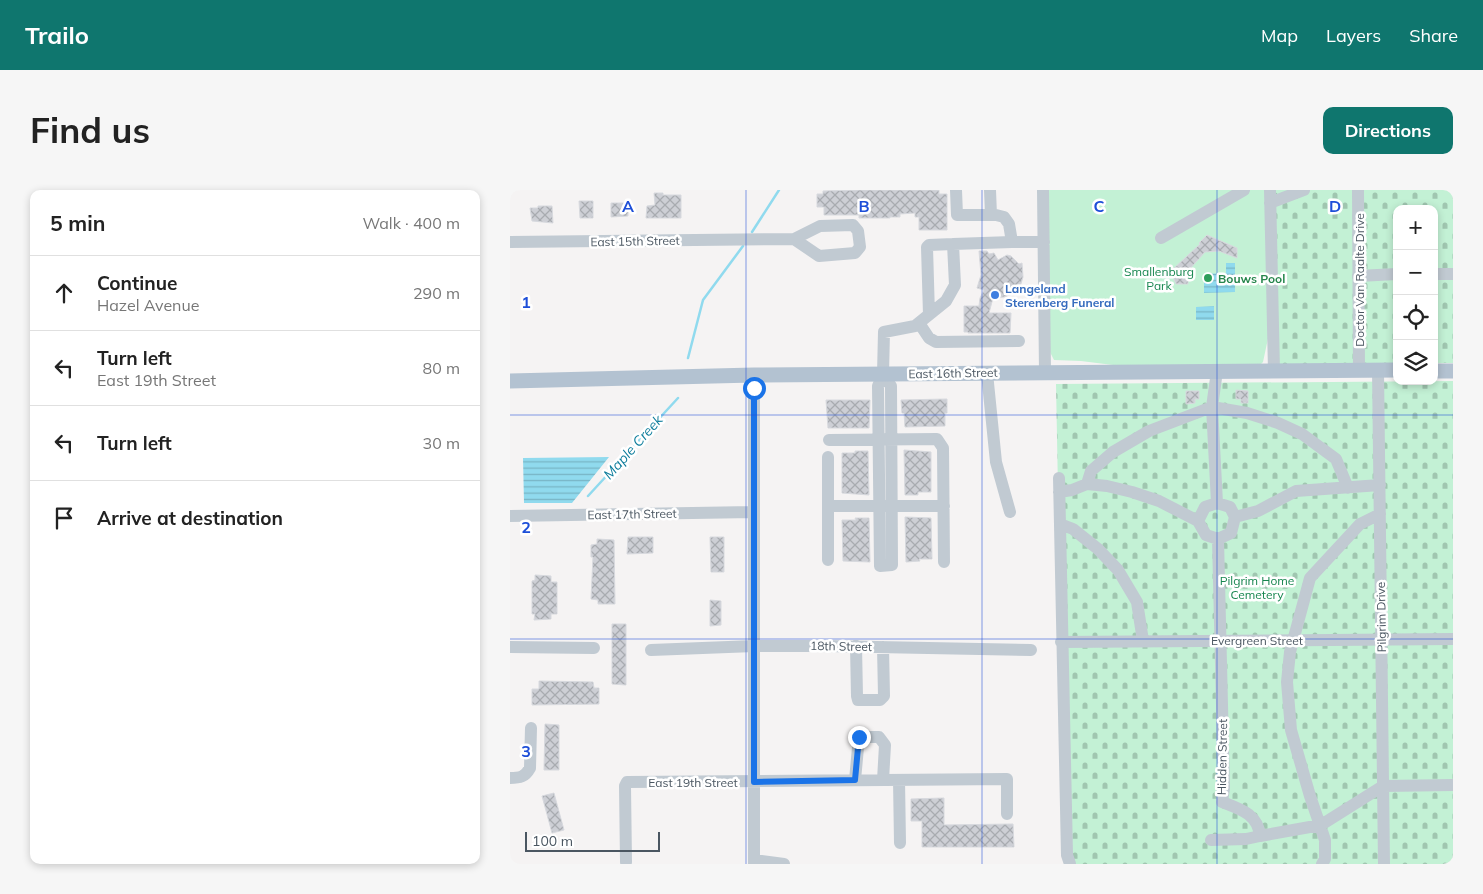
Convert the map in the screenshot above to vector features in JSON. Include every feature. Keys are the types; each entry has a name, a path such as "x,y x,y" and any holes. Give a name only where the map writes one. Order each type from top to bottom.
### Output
{"main road":[{"name":"East 16th Street","path":"510,381 754,375 1393,370"},
{"path":"1438,371 1453,371"}],"street":[{"path":"956,190 957,215 1004,217 1008,224 1012,242"},
{"path":"990,190 991,215"},
{"path":"1043,190 1045,372"},
{"path":"1161,238 1244,190"},
{"path":"1274,371 1270,197 1304,190"},
{"name":"Doctor Van Raalte Drive","path":"1358,190 1359,370"},
{"path":"852,225 858,231 860,247 855,253 819,256 794,239 820,226 852,225"},
{"name":"East 15th Street","path":"510,242 794,239"},
{"path":"1019,341 936,342 929,338 924,319 928,246 1044,242"},
{"path":"886,505 885,439 878,386 883,374 884,332 915,326 946,301 955,285 953,244"},
{"path":"1358,276 1393,274"},
{"path":"1438,274 1453,274"},
{"name":"Pilgrim Drive","path":"1378,370 1384,864"},
{"path":"1217,371 1212,407 1217,503"},
{"path":"987,373 996,462 1010,512"},
{"path":"754,375 754,862 784,864"},
{"path":"1086,484 1091,471 1114,452 1149,431 1212,407 1247,412 1302,434 1336,459 1348,488"},
{"path":"829,440 937,439 943,448 944,562"},
{"path":"828,457 828,560"},
{"path":"1060,478 1061,642 1067,855 1070,864"},
{"path":"1059,492 1072,490 1086,484 1107,486 1132,492 1159,501 1198,521 1206,535 1218,539 1231,533 1235,517 1230,507 1217,503 1205,507 1198,521"},
{"path":"1235,517 1258,511 1296,491 1380,485"},
{"path":"828,506 944,506"},
{"name":"East 17th Street","path":"510,516 753,512"},
{"path":"1322,864 1325,859 1325,840 1291,730 1287,682 1290,652 1310,578 1360,524 1380,514"},
{"path":"1060,524 1073,529 1098,549 1118,570 1137,602 1144,641"},
{"name":"Hidden Street","path":"1218,539 1224,788 1222,802 1248,814 1259,826 1260,836"},
{"name":"Evergreen Street","path":"1061,642 1453,639"},
{"name":"18th Street","path":"651,650 754,646 1031,650"},
{"path":"856,646 858,700 880,700 884,696 883,647"},
{"path":"510,648 594,648"},
{"path":"510,778 521,778 527,774 530,768 531,728"},
{"path":"855,780 859,737 880,737 883,741 885,746 883,780"},
{"name":"East 19th Street","path":"626,862 625,786 627,782 1006,779 1007,814"},
{"path":"899,780 900,843"},
{"path":"1211,840 1246,839 1321,825 1383,786 1453,785"}],"green space":[{"name":"Smallenburg Park","path":"1048,190 1266,190 1270,329 1263,362 1261,364 1121,366 1054,360 1050,352"},
{"path":"1276,190 1453,190 1453,363 1438,363 1438,205 1393,205 1393,364 1279,364 1275,223"},
{"name":"Pilgrim Home Cemetery","path":"1393,381 1393,385 1438,385 1438,381 1453,381 1453,864 1065,864 1056,384"}],"water":[{"path":"1226,263 1235,263 1235,292 1204,293 1204,274 1226,273"},
{"path":"1214,306 1214,320 1196,320 1196,307"},
{"path":"609,457 572,503 524,503 523,458"}],"building":[{"path":"939,190 939,194 947,194 947,230 919,230 919,217 915,217 915,213 900,214 900,217 890,218 859,218 859,215 824,215 824,207 817,207 817,194 823,194 823,191"},
{"path":"654,193 681,195 681,218 646,218 647,206 655,205"},
{"path":"579,201 593,201 593,218 580,218"},
{"path":"611,203 628,203 628,216 611,217"},
{"path":"538,206 552,206 553,223 532,221 530,208 538,208"},
{"path":"1207,235 1237,248 1237,258 1219,251 1205,252 1188,271 1188,284 1176,284 1171,271"},
{"name":"Langeland Sterenberg Funeral","path":"979,251 987,251 989,254 994,253 998,260 1007,255 1011,256 1019,264 1022,263 1023,277 1020,287 1013,294 993,298 989,313 1011,313 1010,333 964,332 964,306 979,306 984,290 977,288 981,275"},
{"path":"1236,390 1248,391 1248,403 1241,403 1241,399 1236,399"},
{"path":"1186,391 1199,391 1199,399 1195,399 1195,403 1186,404"},
{"path":"947,399 945,426 905,427 901,400"},
{"path":"826,400 870,400 869,428 828,428"},
{"path":"904,450 931,452 931,492 905,495"},
{"path":"855,451 868,451 869,495 842,493 842,453 855,453"},
{"path":"905,517 931,518 932,559 906,562"},
{"path":"855,518 869,518 870,562 843,561 842,520 856,520"},
{"path":"628,537 653,537 653,553 627,554"},
{"path":"710,537 724,537 724,572 711,572"},
{"path":"597,539 614,540 615,604 598,604 598,600 591,599 593,557 591,557 591,545 597,544"},
{"path":"535,575 551,576 551,582 557,582 557,614 551,614 551,619 534,620 535,614 532,614 532,581 535,580"},
{"path":"710,600 721,601 721,625 710,626"},
{"path":"612,624 626,624 626,685 612,684"},
{"path":"539,681 593,682 594,688 599,688 599,704 532,705 532,689 539,689"},
{"path":"545,724 559,725 559,770 544,770"},
{"path":"554,793 564,830 552,833 542,796"},
{"path":"944,798 944,825 1013,824 1014,847 922,847 922,821 911,821 911,799"}],"waterway":[{"name":"Maple Creek","path":"752,232 779,190"},
{"name":"Maple Creek","path":"688,358 703,300 743,246"},
{"name":"Maple Creek","path":"588,496 678,398"}],"place":[{"name":"Bouws Pool","path":"1208,278"},
{"name":"Langeland Sterenberg Funeral","path":"995,295"}],"route":[{"path":"754,388 754,782 855,780 859,737"}]}
